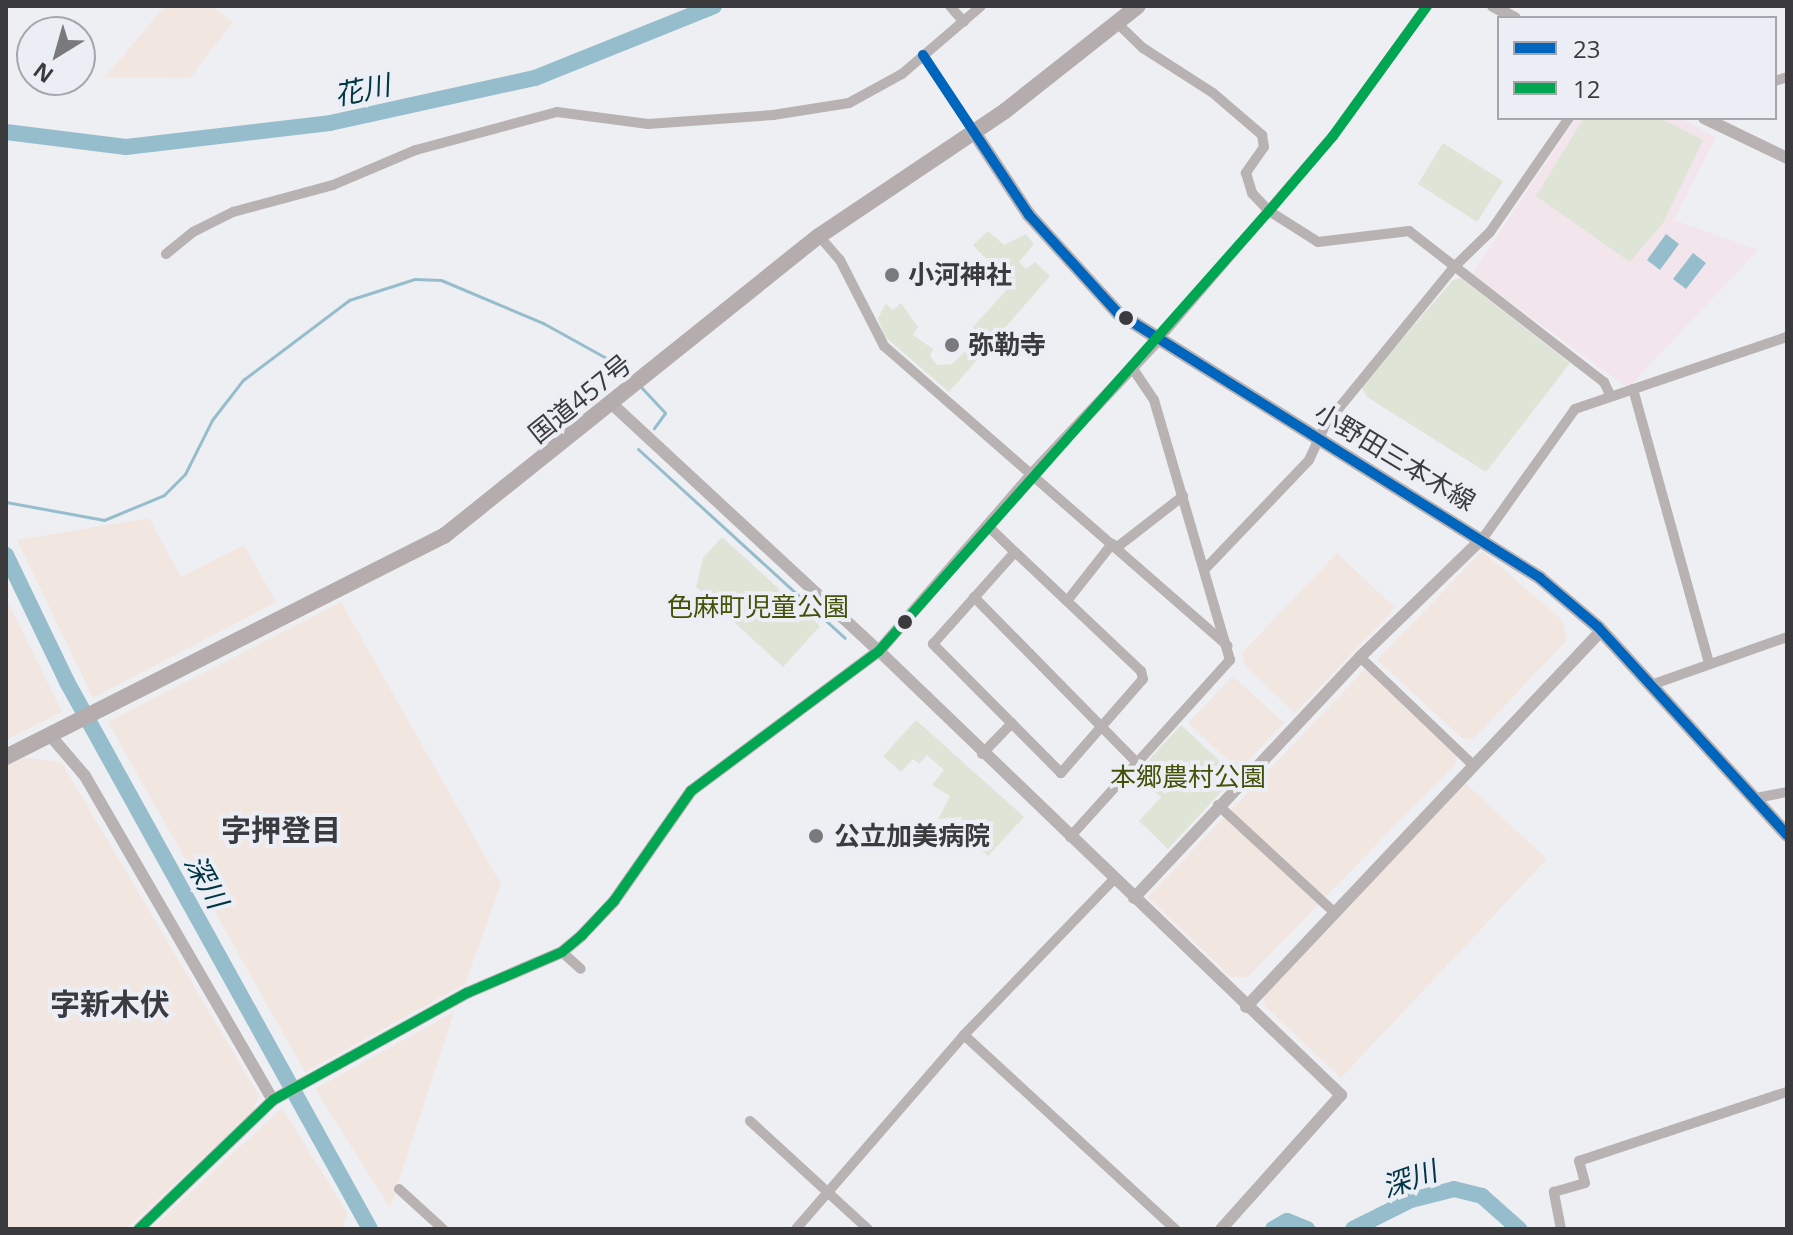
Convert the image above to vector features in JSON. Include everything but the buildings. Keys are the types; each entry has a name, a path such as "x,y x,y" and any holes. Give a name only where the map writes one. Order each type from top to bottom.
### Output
{"highway":[{"name":"国道457号","path":"6,757 64,725 444,536 819,236 974,132 1138,6"}],"main road":[{"name":"小野田三本木線","path":"974,132 1029,215 1118,313 1157,341 1483,538 1601,631 1787,835"}],"street":[{"path":"950,6 964,22"},
{"path":"166,254 193,232 233,212 333,185 416,150 557,112 623,124 773,115 849,103 902,74 981,6"},
{"path":"139,1229 277,1099 467,993 562,952 614,901 691,791 879,651 990,528 1033,473 1157,341 1333,136 1427,6"},
{"path":"1493,6 1511,16"},
{"path":"1117,23 1143,48 1213,93 1262,135 1264,147 1246,173 1252,193 1269,211 1318,242 1409,231 1604,382 1610,395"},
{"path":"923,55 974,132"},
{"path":"1205,569 1279,495 1319,439 1326,424 1455,266 1490,232 1568,120"},
{"path":"1727,123 1787,158"},
{"path":"819,236 840,260 884,346 1228,646"},
{"path":"1134,898 1360,657 1483,538 1575,409 1787,337"},
{"path":"1070,837 1230,660 1154,400 1132,367"},
{"path":"1633,389 1709,663"},
{"path":"612,404 879,651 982,754 1341,1095 1221,1229"},
{"path":"1067,601 1114,546 1183,496"},
{"path":"990,528 1141,671 1143,679 1061,773 933,644 1015,552"},
{"path":"974,597 1138,764"},
{"path":"1246,1007 1601,631"},
{"path":"1651,685 1787,637"},
{"path":"1360,657 1474,766"},
{"path":"982,754 1012,723"},
{"path":"49,734 85,776 277,1099"},
{"path":"1756,798 1787,792"},
{"path":"1218,805 1335,913"},
{"path":"796,1229 964,1035 1114,879"},
{"path":"562,952 581,969"},
{"path":"964,1035 1175,1229"},
{"path":"1561,1229 1554,1192 1585,1183 1579,1161 1787,1092"},
{"path":"750,1121 831,1191 868,1229"},
{"path":"399,1189 443,1229"}],"shaded area":[{"path":"165,6 212,6 233,22 190,78 105,77"},
{"path":"1575,120 1684,120 1716,137 1674,220 1758,250 1628,388 1472,274"},
{"path":"149,518 181,577 244,545 276,602 93,698 17,540"},
{"path":"1482,551 1563,621 1567,640 1473,739 1462,738 1377,660"},
{"path":"1337,553 1395,608 1295,713 1245,665 1242,653"},
{"path":"6,598 62,712 6,740"},
{"path":"341,602 501,884 465,984 305,1072 108,722"},
{"path":"1365,669 1456,756 1455,764 1248,977 1231,977 1148,897"},
{"path":"1233,676 1284,723 1239,770 1188,723"},
{"path":"25,757 62,763 259,1096 253,1111 126,1229 6,1229 6,767"},
{"path":"1464,782 1547,859 1341,1078 1265,1006 1263,995"},
{"path":"454,1012 390,1208 315,1089"},
{"path":"282,1108 348,1214 342,1229 151,1229"}],"green space":[{"path":"1583,120 1664,120 1703,140 1663,223 1630,262 1536,196"},
{"path":"1443,143 1503,181 1477,222 1418,184"},
{"path":"988,231 1004,245 1026,234 1034,244 1019,262 1026,269 1035,262 1050,276 949,392 884,336 878,318 886,304 893,310 901,303 918,327 913,335 933,349 930,356 937,365 952,364 971,346 969,333 979,342 973,327 1011,285 973,245"},
{"path":"1461,278 1570,363 1486,472 1367,397 1361,387 1453,280"},
{"name":"色麻町児童公園","path":"722,537 820,626 783,667 696,587 703,558"},
{"path":"916,720 1024,817 988,856 980,849 986,840 962,829 961,817 938,819 950,796 932,785 944,770 927,755 919,764 913,759 901,772 883,756"},
{"name":"本郷農村公園","path":"1181,725 1236,776 1168,849 1139,821 1161,797 1136,774"}],"water":[{"path":"1666,234 1679,244 1660,270 1647,260"},
{"path":"1693,253 1706,263 1686,289 1673,279"}],"waterway":[{"name":"花川","path":"6,132 126,147 330,123 535,78 714,6"},
{"path":"6,502 104,520 164,495 185,474 212,420 243,380 349,300 415,279 441,280 543,323 626,369"},
{"path":"641,387 665,413 654,428"},
{"path":"638,449 845,638"},
{"name":"深川","path":"6,555 67,682 370,1229"},
{"name":"深川","path":"1353,1229 1411,1200 1454,1189 1482,1196 1519,1229"},
{"name":"深川","path":"1273,1229 1287,1221 1307,1229"}],"transit line":[{"name":"12","path":"139,1229 273,1100 467,993 562,952 582,935 614,901 691,791 879,651 1333,136 1427,6"},
{"name":"23","path":"923,55 1029,215 1118,313 1540,578 1598,627 1787,835"}],"place":[{"name":"小河神社","path":"892,275"},
{"name":"弥勒寺","path":"952,345"},
{"name":"公立加美病院","path":"816,836"}],"district":[{"name":"字押登目","path":"281,830"},
{"name":"字新木伏","path":"110,1004"}]}
